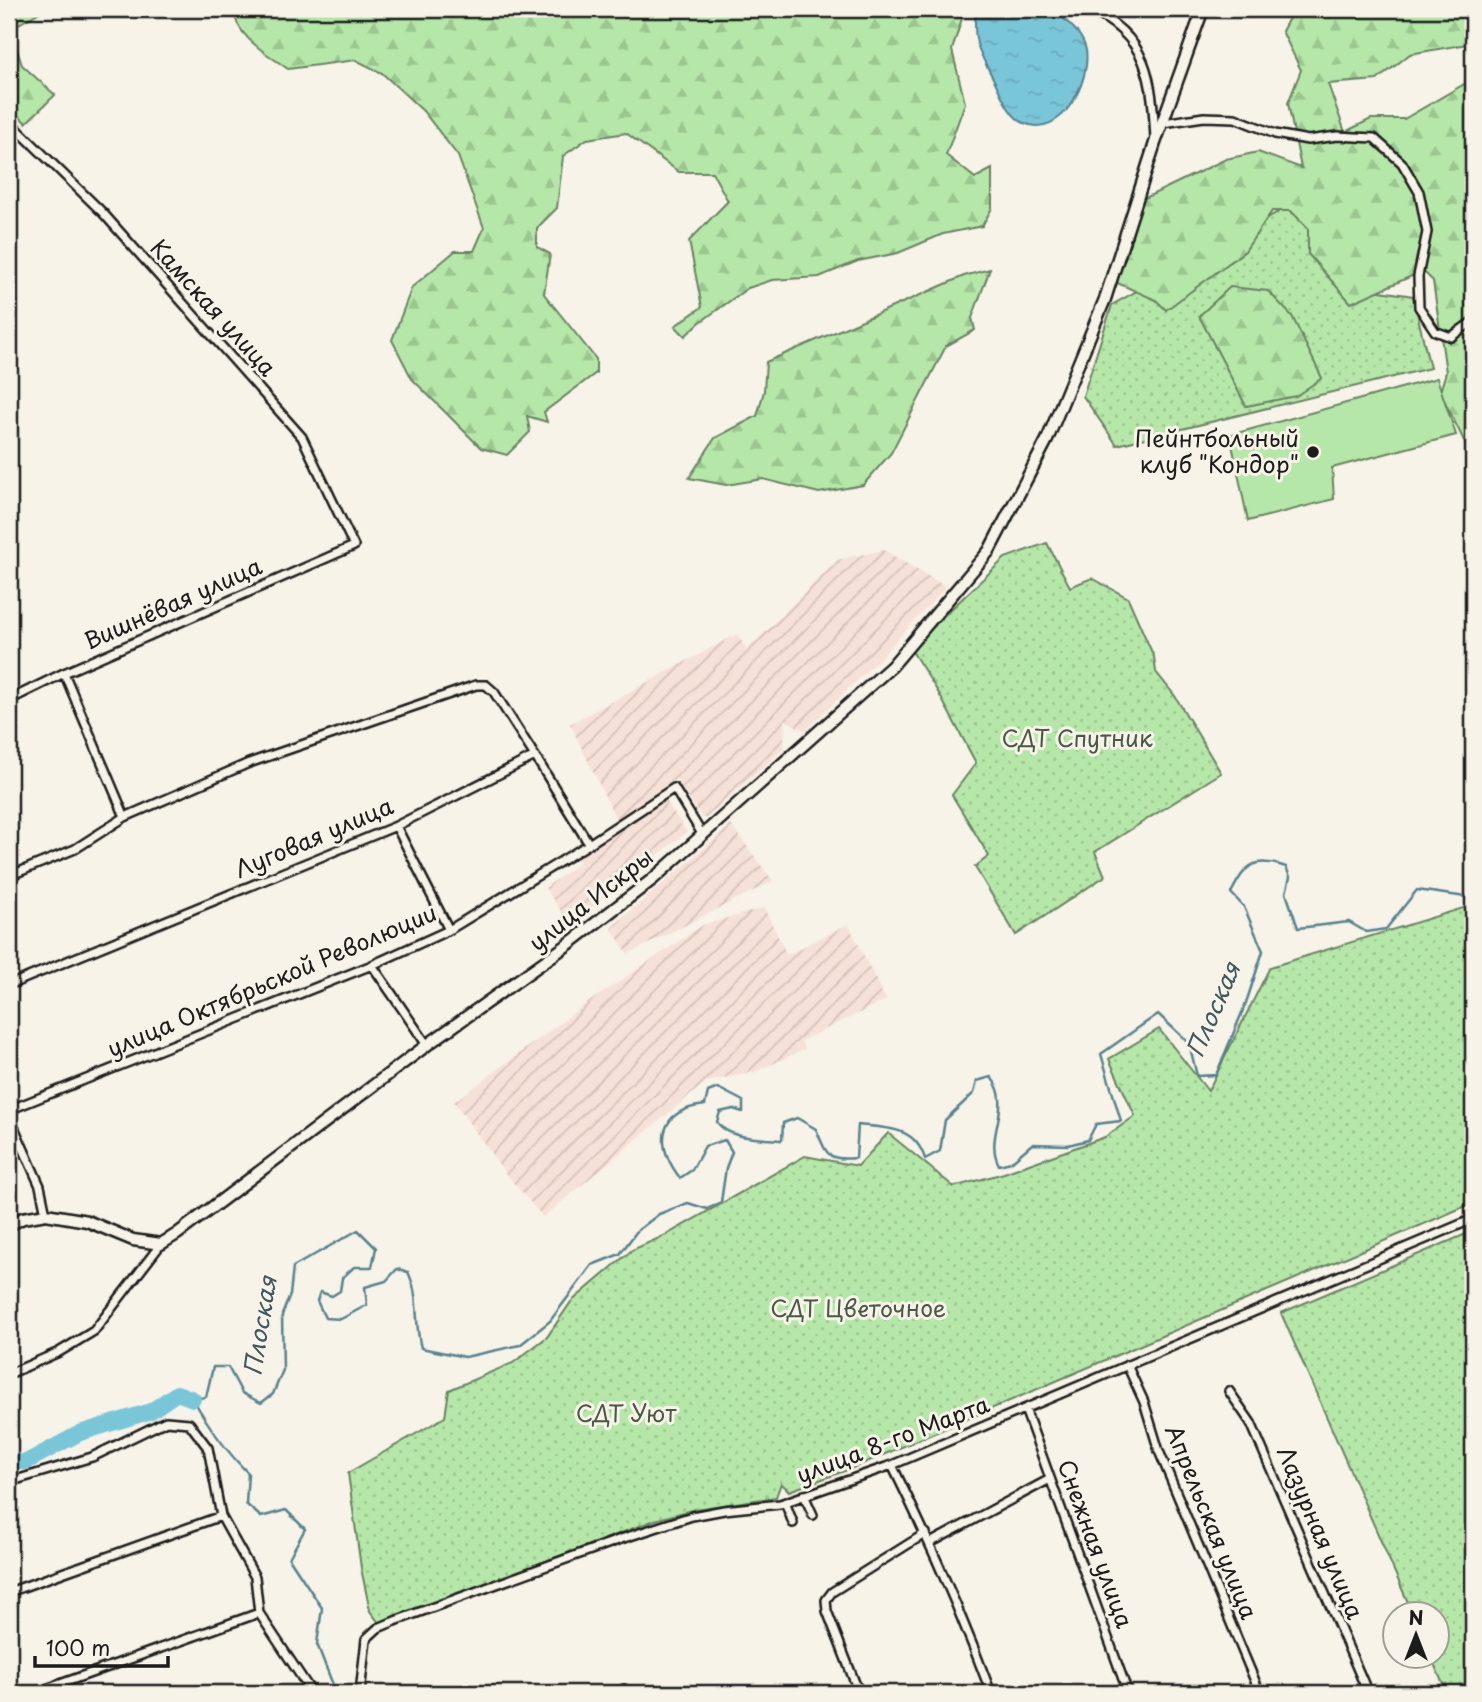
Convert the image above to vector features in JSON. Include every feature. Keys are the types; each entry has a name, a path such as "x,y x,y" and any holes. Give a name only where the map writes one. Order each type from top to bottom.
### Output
{"main road":[{"name":"улица Искры","path":"161,1244 427,1045 577,938 653,879 892,666 989,551 1047,440 1100,312 1155,143 1203,9"},
{"path":"9,1224 23,1218 46,1214 87,1221 133,1240 161,1244"}],"street":[{"path":"1087,9 1108,20 1140,51 1152,86 1155,143"},
{"path":"1163,123 1203,117 1235,118 1275,134 1308,140 1337,136 1374,138 1402,163 1419,192 1427,232 1418,276 1419,307 1435,331 1451,337 1473,321"},
{"name":"Камская улица","path":"9,121 103,213 302,437 354,546"},
{"name":"Вишнёвая улица","path":"9,700 64,673 354,546"},
{"path":"64,673 125,817"},
{"path":"9,876 75,849 125,817 249,763 476,685 486,685 494,692 589,844"},
{"name":"Луговая улица","path":"9,985 396,826 535,756"},
{"name":"улица Октябрьской Революции","path":"9,1113 372,965 449,930 674,788 702,834"},
{"path":"396,826 449,930"},
{"path":"372,965 427,1045"},
{"path":"9,1113 40,1186 46,1214"},
{"name":"улица 8-го Марта","path":"360,1693 366,1639 377,1628 621,1539 692,1516 785,1502 892,1465 1473,1219"},
{"path":"9,1374 59,1352 94,1331 161,1244"},
{"name":"Апрельская улица","path":"1127,1365 1144,1402 1159,1451 1260,1693"},
{"name":"Лазурная улица","path":"1229,1391 1251,1423 1368,1693"},
{"name":"Снежная улица","path":"1025,1409 1128,1693"},
{"path":"9,1482 92,1457 166,1422 189,1423 208,1448 221,1516 255,1577 259,1613 312,1693"},
{"path":"892,1465 926,1533 966,1625 991,1693"},
{"path":"930,1543 1051,1479"},
{"path":"804,1495 813,1515"},
{"path":"785,1502 793,1523"},
{"path":"9,1592 221,1516"},
{"path":"859,1693 827,1611 826,1600 832,1592 926,1533"},
{"path":"34,1693 259,1613"},
{"path":"616,1693 624,1689"}],"shaded area":[{"path":"884,550 946,587 878,660 805,731 785,720 784,748 706,818 702,818 676,779 616,819 570,724 737,634 747,650 837,560"},
{"path":"664,798 687,832 570,924 545,888 579,863 577,858"},
{"path":"731,825 773,881 628,954 611,928"},
{"path":"764,908 787,955 848,924 886,1000 801,1041 805,1049 755,1072 706,1082 543,1217 506,1174 454,1102 583,1006 703,925"}],"green space":[{"path":"9,9 45,9 10,29 22,65 55,95 26,123 9,107"},
{"path":"234,9 965,9 952,50 965,103 946,155 975,178 992,169 992,208 982,226 943,234 898,253 858,261 819,277 772,280 748,288 685,336 675,326 702,307 689,241 728,201 712,172 679,172 626,133 587,139 563,156 557,208 537,228 537,247 550,254 544,294 596,359 596,373 544,412 547,422 527,416 530,432 507,455 481,448 412,379 392,340 412,287 455,251 474,251 484,228 458,156 423,111 382,73 356,60 288,69 246,36 236,19"},
{"path":"1294,9 1473,9 1473,43 1410,54 1377,80 1328,84 1345,132 1371,119 1404,119 1473,79 1473,459 1440,392 1446,372 1433,281 1423,271 1351,303 1308,254 1308,228 1291,211 1272,211 1245,251 1166,310 1156,300 1115,282 1143,199 1226,159 1258,152 1301,168 1288,103 1301,70 1282,31"},
{"path":"1303,198 1347,286 1413,296 1430,368 1117,445 1083,396 1112,305"},
{"path":"990,269 972,318 975,330 946,346 891,453 863,485 819,493 763,479 726,485 689,478 715,438 757,416 764,391 766,362 964,276"},
{"path":"1230,287 1268,291 1292,316 1322,378 1296,396 1246,406 1199,316"},
{"name":"Пейнтбольный клуб \"Кондор\"","path":"1437,378 1456,435 1332,468 1334,499 1248,521 1230,435"},
{"name":"СДТ Спутник","path":"1047,543 1070,587 1092,578 1128,598 1154,657 1156,672 1175,696 1221,773 1095,852 1105,876 1016,935 975,867 989,856 952,795 976,763 938,692 910,648 1005,558"},
{"name":"СДТ Цветочное","path":"1473,905 1473,1203 850,1469 789,1491 781,1483 776,1497 695,1509 655,1520 380,1624 370,1611 361,1568 348,1473 445,1417 449,1390 513,1363 547,1337 571,1302 632,1250 666,1235 805,1156 858,1166 888,1133 954,1187 1004,1173 1105,1137 1135,1116 1109,1059 1159,1029 1208,1091 1270,967"},
{"path":"1473,1231 1473,1693 1447,1693 1437,1670 1450,1670 1450,1600 1407,1600 1281,1313"}],"water":[{"path":"976,9 1053,9 1077,32 1086,50 1084,77 1071,104 1061,116 1050,123 1037,126 1024,123 1014,116 978,46 975,30"}],"waterway":[{"name":"Плоская","path":"334,1693 317,1644 322,1608 289,1558 305,1529 286,1510 261,1517 246,1504 248,1473 218,1438 193,1399 206,1397 213,1367 228,1367 242,1393 261,1403 273,1394 283,1370 282,1315 290,1295 293,1267 358,1230 376,1248 372,1267 354,1267 342,1278 340,1291 332,1296 320,1292 317,1301 325,1318 341,1319 367,1305 365,1287 386,1281 397,1269 408,1272 412,1281 421,1348 465,1357 520,1345 550,1321 592,1265 620,1254 637,1231 659,1214 688,1203 707,1209 721,1202 726,1168 732,1152 725,1140 705,1146 692,1170 680,1178 666,1153 664,1141 670,1121 689,1108 705,1105 708,1092 718,1088 743,1101 743,1112 733,1109 720,1112 717,1122 722,1128 738,1135 782,1140 783,1123 797,1118 816,1129 829,1154 846,1159 856,1158 858,1125 889,1128 914,1140 925,1159 940,1151 945,1120 974,1093 977,1081 991,1077 998,1088 1000,1099 995,1154 999,1165 1011,1162 1032,1144 1068,1145 1088,1140 1096,1124 1121,1121 1101,1054 1158,1014 1189,1043 1197,1076 1216,1075 1246,1003 1263,951 1244,907 1231,893 1241,875 1252,865 1266,862 1286,867 1290,877 1286,893 1298,928 1349,922 1366,932 1386,929 1417,890 1466,897 1473,889"},
{"name":"Плоская","path":"9,1462 26,1462 80,1433 151,1411 177,1393 193,1399"}],"place":[{"name":"Пейнтбольный клуб \"Кондор\"","path":"1313,452"}],"park label":[{"name":"СДТ Уют","path":"626,1414"}]}
